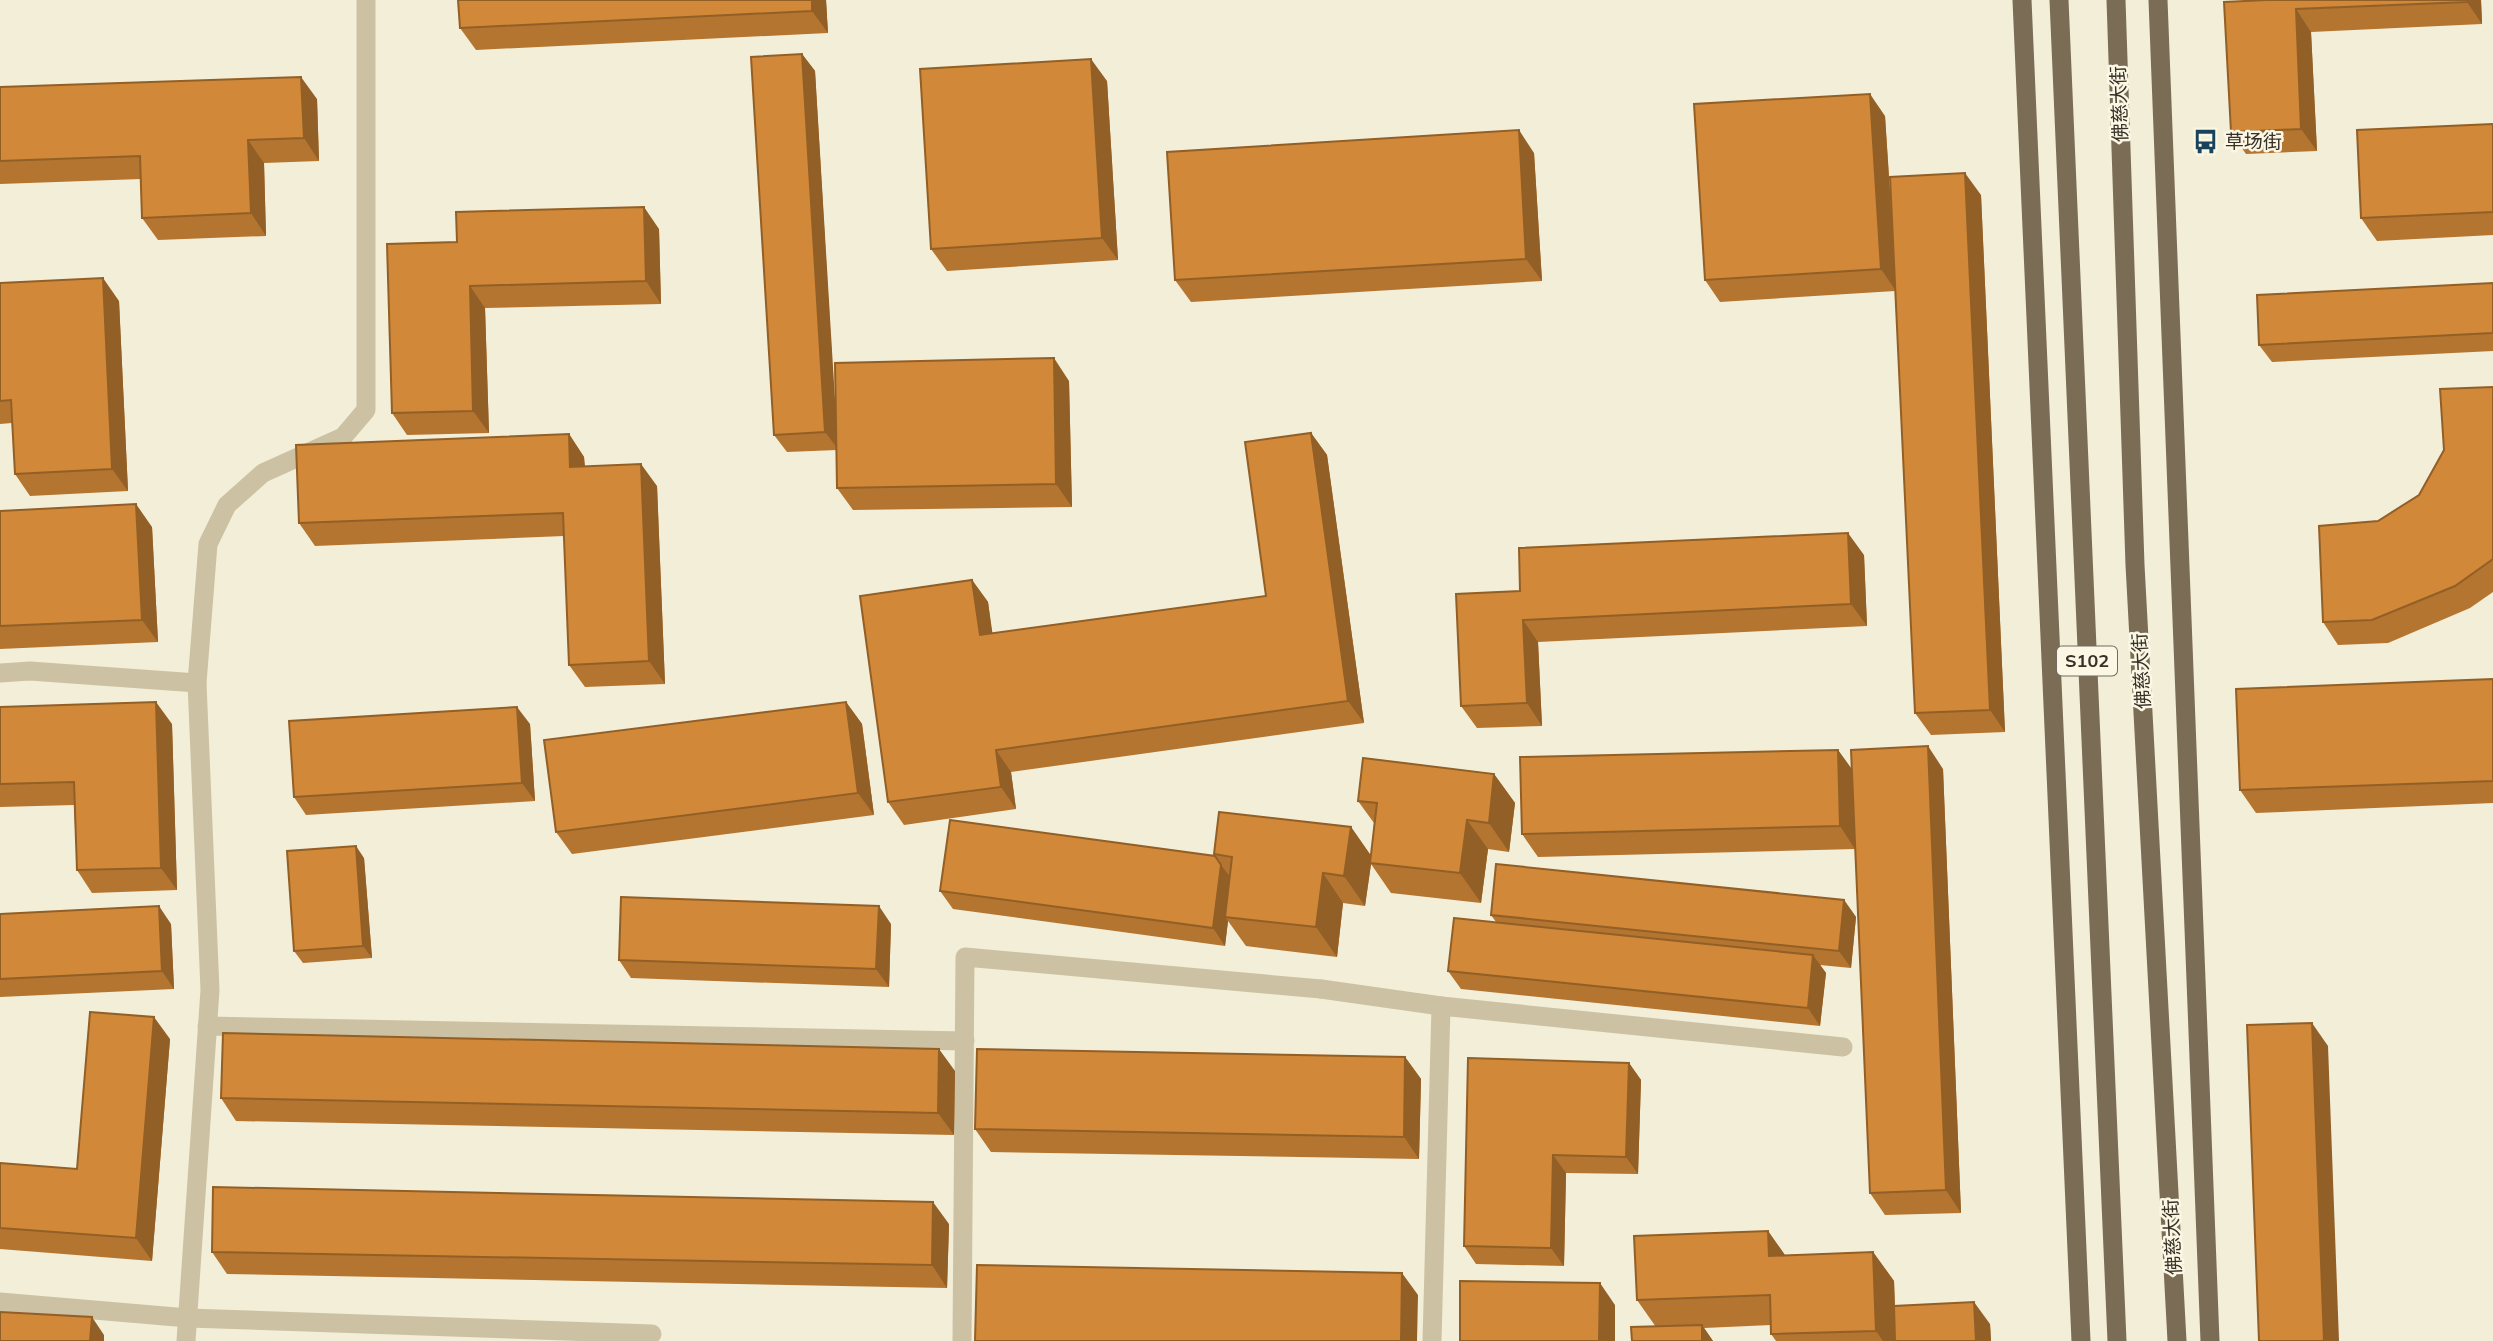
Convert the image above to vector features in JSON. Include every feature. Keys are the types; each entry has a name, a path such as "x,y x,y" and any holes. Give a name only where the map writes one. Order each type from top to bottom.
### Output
{"main road":[{"path":"2022,0 2081,1341"},
{"name":"S102","path":"2059,0 2116,1331"},
{"name":"佛慈大街","path":"2116,0 2135,565 2177,1341"},
{"path":"2158,0 2210,1341"}],"street":[{"path":"186,1341 210,990 197,683 208,544 227,505 263,473 343,438 366,410 366,0"},
{"path":"0,673 30,671 197,683"},
{"path":"962,1341 965,957 1321,989 1441,1006 1843,1047"},
{"path":"1432,1341 1441,1006"},
{"path":"207,1026 965,1041"},
{"path":"0,1302 188,1318 652,1334"}],"building":[{"path":"458,0 812,0 812,11 460,28"},
{"path":"2224,2 2467,2 2296,9 2301,129 2231,132"},
{"path":"802,54 825,432 774,435 751,57"},
{"path":"1091,59 1102,238 931,249 920,69"},
{"path":"301,77 304,138 248,140 251,213 142,218 140,156 0,161 0,87"},
{"path":"1870,94 1881,269 1705,280 1694,104"},
{"path":"2493,124 2493,212 2361,218 2357,130"},
{"path":"1519,130 1526,259 1175,280 1167,152"},
{"path":"1965,173 1990,710 1915,713 1890,177"},
{"path":"644,207 646,281 470,286 473,411 392,413 387,244 457,242 456,212"},
{"path":"103,278 112,469 15,474 11,400 0,401 0,283"},
{"path":"2493,283 2493,333 2259,345 2257,295"},
{"path":"1054,358 1056,484 837,488 835,363"},
{"path":"2493,387 2493,559 2455,586 2372,620 2323,622 2319,526 2378,521 2419,495 2444,450 2440,389"},
{"path":"1311,433 1348,701 996,750 1001,787 888,802 860,596 972,580 980,635 1266,596 1245,442"},
{"path":"569,434 570,467 641,464 649,661 569,665 563,513 299,523 296,445"},
{"path":"136,504 142,620 0,626 0,511"},
{"path":"1848,533 1851,604 1523,620 1527,703 1461,706 1456,594 1520,591 1519,548"},
{"path":"2493,679 2493,781 2240,790 2236,689"},
{"path":"156,702 161,868 77,870 74,782 0,784 0,707"},
{"path":"846,702 858,793 556,832 544,740"},
{"path":"517,707 522,783 294,797 289,721"},
{"path":"1928,746 1946,1190 1870,1193 1851,750"},
{"path":"1838,750 1840,826 1522,834 1520,757"},
{"path":"1363,758 1494,774 1489,823 1467,820 1460,873 1370,863 1377,803 1358,801"},
{"path":"1219,812 1351,827 1344,876 1323,873 1316,927 1225,917 1232,857 1214,854"},
{"path":"950,820 1215,856 1221,865 1213,928 940,891"},
{"path":"356,846 363,946 294,951 287,851"},
{"path":"1496,864 1844,900 1839,951 1491,915"},
{"path":"621,897 879,906 876,969 619,960"},
{"path":"159,906 162,971 0,979 0,914"},
{"path":"1454,918 1813,955 1808,1008 1448,971"},
{"path":"90,1012 154,1017 136,1238 0,1228 0,1163 77,1169"},
{"path":"2312,1023 2324,1341 2259,1341 2247,1025"},
{"path":"223,1033 939,1049 938,1113 221,1098"},
{"path":"977,1049 1405,1057 1404,1137 975,1129"},
{"path":"1468,1058 1629,1063 1626,1157 1553,1155 1551,1248 1464,1246"},
{"path":"213,1187 933,1202 932,1265 212,1252"},
{"path":"1768,1231 1769,1256 1873,1252 1876,1331 1771,1334 1770,1295 1637,1300 1634,1236"},
{"path":"977,1265 1402,1273 1401,1341 975,1341"},
{"path":"1460,1281 1600,1283 1599,1341 1460,1341"},
{"path":"1974,1302 1976,1341 1895,1341 1894,1306"},
{"path":"0,1312 92,1317 90,1341 0,1341"},
{"path":"1702,1325 1702,1341 1632,1341 1631,1327"}],"place":[{"name":"草场街","path":"2205,141"}]}
